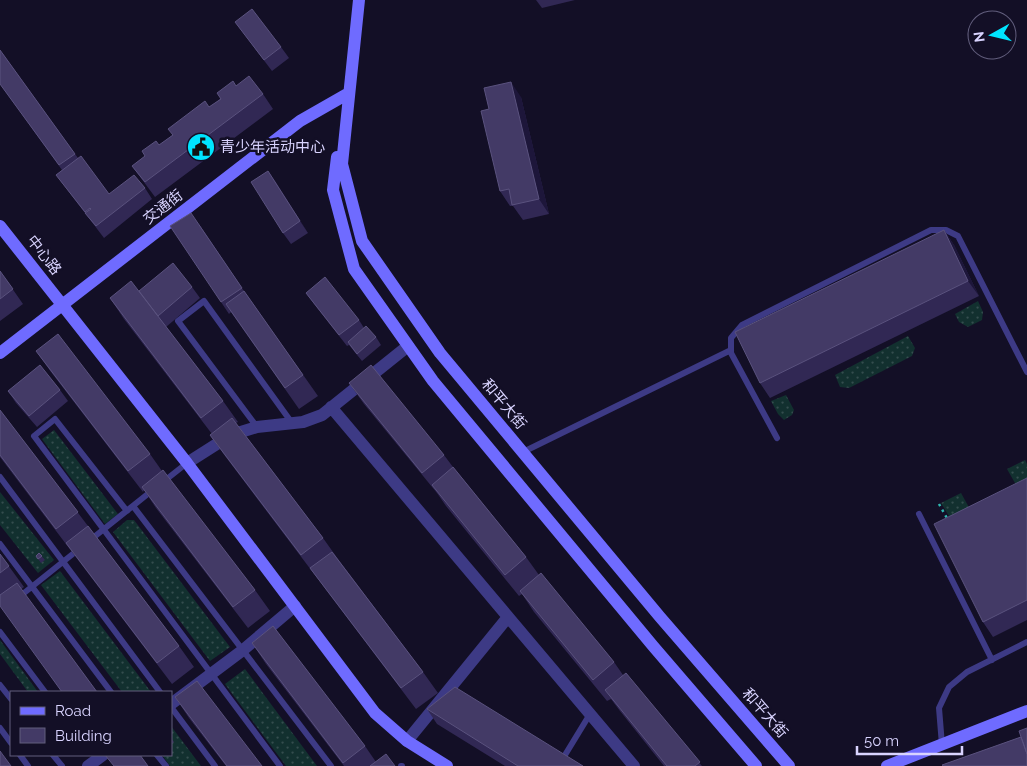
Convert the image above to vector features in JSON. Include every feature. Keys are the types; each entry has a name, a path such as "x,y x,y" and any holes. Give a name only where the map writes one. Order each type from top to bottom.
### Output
{"main road":[{"name":"和平大街","path":"353,0 342,164 362,241 440,353 660,617 789,766"},
{"name":"和平大街","path":"359,0 334,190 354,269 433,381 653,646 756,766"},
{"name":"交通街","path":"0,353 300,121 346,95"},
{"name":"中心路","path":"0,226 187,463 375,713 406,741 447,766"},
{"path":"887,766 1027,711"}],"street":[{"path":"187,463 231,435 257,427 303,422 322,415 408,346"},
{"path":"331,408 634,766"},
{"path":"172,704 243,650 295,606"},
{"path":"406,741 508,617"}],"lane":[{"path":"777,438 731,353 731,338 742,325 931,230 946,230 958,236 1027,372"},
{"path":"257,427 178,321 204,301 292,423"},
{"path":"523,452 731,350"},
{"path":"127,511 55,419 34,436 280,766"},
{"path":"13,602 187,463"},
{"path":"0,477 159,691"},
{"path":"133,506 331,766"},
{"path":"919,514 992,660"},
{"path":"0,544 109,691"},
{"path":"0,632 44,691"},
{"path":"942,744 939,708 949,687 967,672 1027,642"},
{"path":"0,685 10,699"},
{"path":"172,706 215,766"},
{"path":"565,755 590,714"},
{"path":"0,728 10,742"},
{"path":"54,756 62,766"},
{"path":"158,756 166,766"}],"path":[{"path":"939,504 952,526"}],"green space":[{"path":"978,301 983,312 982,320 968,327 959,322 955,314"},
{"path":"908,336 915,348 912,356 849,388 840,387 835,375"},
{"path":"786,395 794,410 792,415 784,420 778,414 771,401"},
{"path":"54,430 118,514 105,524 42,439"},
{"path":"1025,460 1027,464 1027,494 1023,497 1007,469"},
{"path":"0,492 54,560 38,573 0,525"},
{"path":"961,493 976,520 958,531 941,503"},
{"path":"127,520 134,520 230,647 210,661 113,532"},
{"path":"60,571 150,691 121,691 41,585"},
{"path":"0,640 37,691 27,691 0,654"},
{"path":"245,669 317,766 286,766 225,684"},
{"path":"172,727 201,766 170,766 163,756 172,756"}],"building":[{"path":"252,9 281,47 264,60 235,22"},
{"path":"0,50 75,154 59,165 0,84"},
{"path":"249,76 263,94 145,182 132,166 145,156 142,151 156,141 159,145 173,135 168,129 205,101 209,107 221,99 217,93 233,81 236,86"},
{"path":"511,82 539,199 512,205 509,189 500,191 481,111 489,109 484,88"},
{"path":"81,156 109,194 134,175 145,188 96,226 85,213 91,209 85,212 56,175"},
{"path":"268,171 300,221 283,233 251,182"},
{"path":"191,213 242,288 221,302 170,226"},
{"path":"944,230 968,281 760,383 735,332"},
{"path":"173,263 192,287 158,316 139,291"},
{"path":"0,271 13,289 0,299"},
{"path":"325,277 359,320 339,335 306,293"},
{"path":"131,281 223,401 201,418 110,298"},
{"path":"244,291 303,375 285,388 226,304"},
{"path":"366,326 376,337 357,354 348,342"},
{"path":"58,334 150,454 128,471 36,351"},
{"path":"40,365 60,390 29,416 8,391"},
{"path":"371,365 444,455 422,473 349,383"},
{"path":"0,410 78,512 56,529 0,455"},
{"path":"232,418 323,538 301,555 210,435"},
{"path":"453,467 526,557 505,575 432,485"},
{"path":"163,470 255,590 233,607 142,487"},
{"path":"1027,478 1027,600 983,622 934,524"},
{"path":"88,526 179,646 157,663 66,543"},
{"path":"332,552 423,672 401,688 310,568"},
{"path":"39,553 42,556 38,559 36,556"},
{"path":"0,554 9,566 0,573"},
{"path":"541,573 614,662 593,680 520,591"},
{"path":"17,583 96,691 61,691 0,606 0,595"},
{"path":"273,626 365,746 343,763 252,643"},
{"path":"626,673 700,762 695,766 667,766 605,690"},
{"path":"197,681 262,766 227,766 175,697"},
{"path":"455,687 583,766 518,766 427,709"},
{"path":"1027,728 1027,754 1019,731"},
{"path":"1021,737 1027,754 1027,766 942,765"},
{"path":"0,751 11,766 0,766"},
{"path":"386,754 395,766 370,766"},
{"path":"106,756 141,756 148,766 114,766"}],"place":[{"name":"青少年活动中心","path":"201,147"}]}
